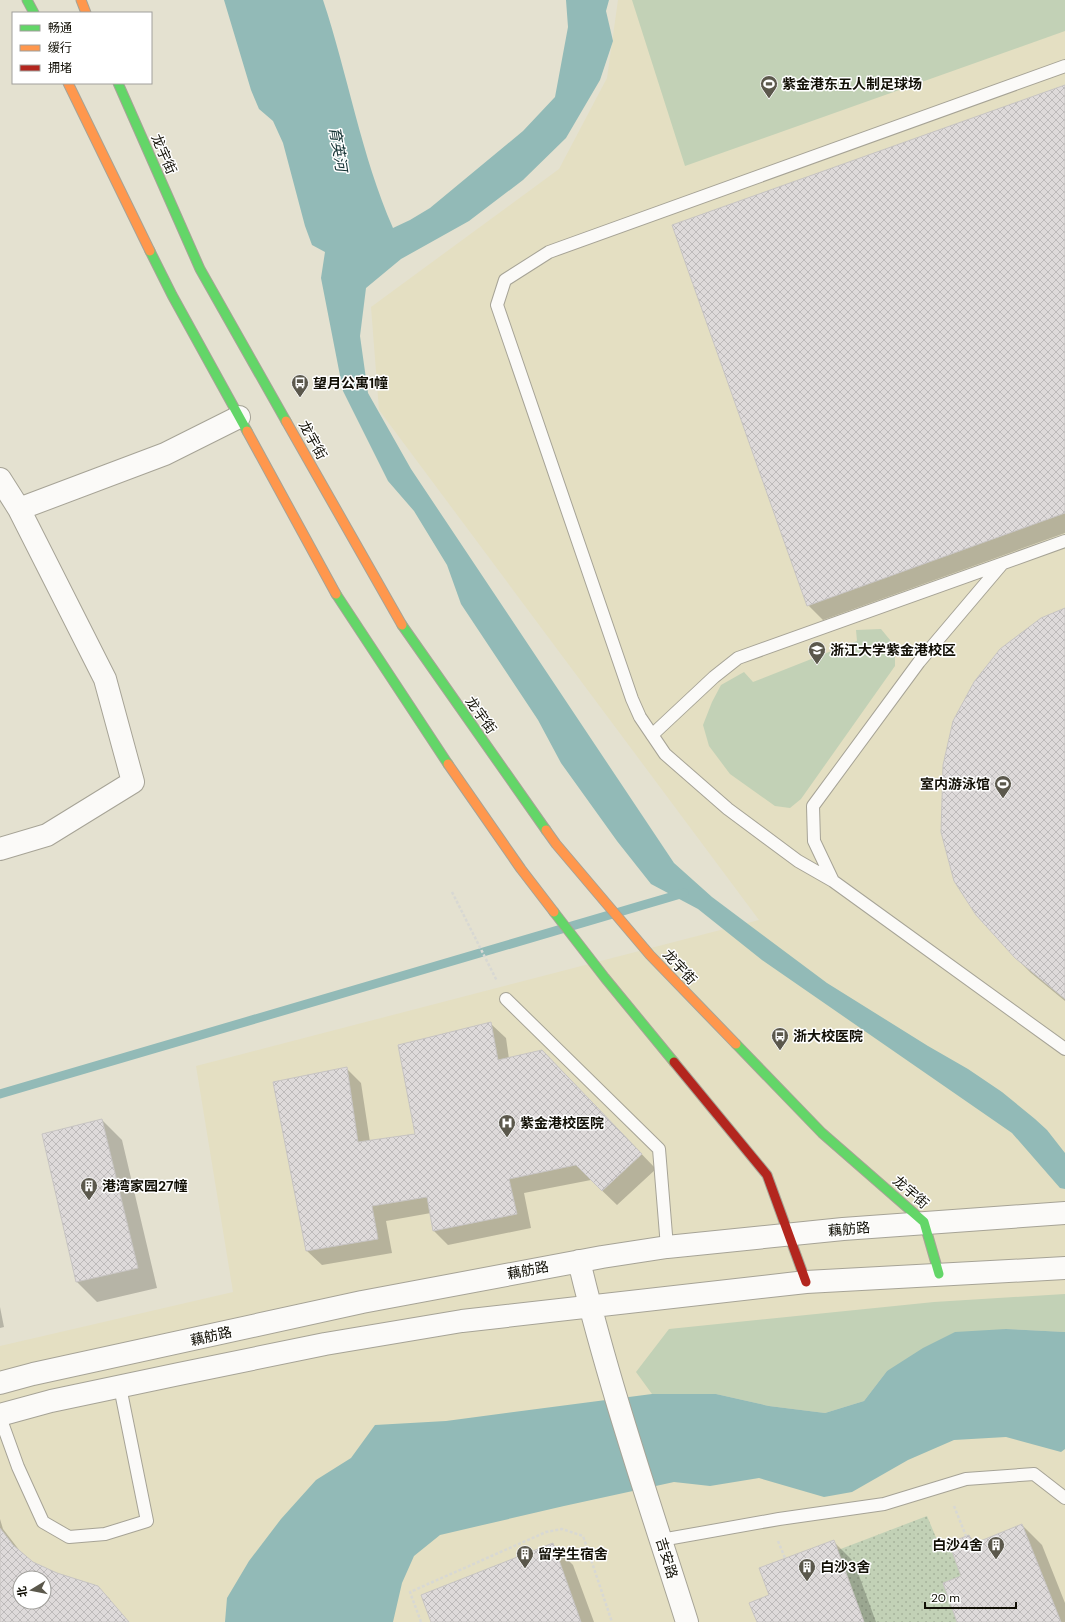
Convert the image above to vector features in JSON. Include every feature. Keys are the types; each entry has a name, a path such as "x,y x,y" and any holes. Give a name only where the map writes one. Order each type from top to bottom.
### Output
{"street":[{"path":"28,0 34,12"},
{"path":"81,0 86,12"},
{"path":"68,84 172,295 339,599 439,749 521,868 605,978 767,1175 806,1282"},
{"name":"龙宇街","path":"118,84 200,269 407,634 556,844 650,955 822,1133 924,1222 939,1274"},
{"path":"19,509 165,454 239,417"},
{"path":"0,479 19,509 105,679 133,782 47,836 0,849"},
{"name":"藕舫路","path":"0,1383 33,1374 362,1302 579,1261 667,1247 924,1222 1065,1213"},
{"name":"吉安路","path":"579,1261 611,1379 687,1622"},
{"path":"0,1416 51,1401 326,1344 454,1322 806,1282 1065,1268"}],"lane":[{"path":"1065,66 549,252 505,280 497,305 632,699 640,717 665,754 728,809 798,861 833,882 1065,1049"},
{"path":"652,735 714,676 738,658 1065,541"},
{"path":"833,882 814,841 813,806 919,662 1003,563"},
{"path":"506,999 659,1149 667,1247"},
{"path":"0,1416 18,1467 43,1522 69,1538 105,1534 147,1521 120,1387"},
{"path":"661,1540 779,1519 884,1504 966,1479 1034,1474 1065,1498"}],"path":[{"path":"452,892 506,999"},
{"path":"946,1485 966,1536"},
{"path":"421,1622 410,1592 546,1532 562,1529 583,1536 612,1622"}],"shaded area":[{"name":"浙江大学紫金港校区","path":"618,0 1065,0 1065,1622 0,1622 0,1346 233,1292 196,1066 759,920 379,410 371,307 559,169 607,78"}],"green space":[{"name":"紫金港东五人制足球场","path":"632,0 1065,0 1065,31 685,166"},
{"path":"881,629 895,646 895,666 801,799 790,808 775,806 730,774 709,746 703,725 712,702 721,685 744,672 753,682 857,641 856,630"},
{"path":"1065,1294 1065,1332 1006,1329 887,1371 864,1401 825,1413 769,1406 716,1394 652,1394 636,1372 669,1329 934,1302"},
{"path":"927,1516 940,1547 949,1543 961,1576 957,1622 864,1622 838,1550"}],"water":[{"name":"育英河","path":"224,0 323,0 363,144 393,228 430,208 523,131 555,97 568,27 566,0 609,0 606,11 613,41 600,80 566,138 523,180 469,221 401,259 366,288 360,336 368,393 411,469 674,863 712,897 827,983 968,1069 1002,1092 1035,1119 1047,1130 1065,1153 1065,1189 1060,1188 1012,1133 762,960 698,909 651,884 617,841 561,763 538,720 461,604 447,565 414,511 388,481 343,391 321,278 325,252 312,245 305,226 283,143 273,121 259,109 251,90"},
{"path":"1006,1329 1065,1332 1065,1449 1061,1452 1006,1437 954,1440 908,1460 852,1492 824,1497 759,1478 710,1486 674,1482 440,1535 414,1556 402,1583 393,1622 225,1622 227,1598 249,1561 281,1519 316,1480 351,1458 375,1425 446,1421 652,1394 716,1394 769,1406 825,1413 864,1401 887,1371 923,1348 955,1332"}],"building":[{"path":"1065,85 1065,513 807,606 672,225"},
{"name":"室内游泳馆","path":"1065,608 1065,999 1015,958 976,915 954,881 941,832 943,765 953,721 974,682 1000,649 1041,618"},
{"name":"紫金港校医院","path":"491,1022 498,1060 542,1050 642,1154 602,1191 576,1165 509,1179 517,1214 433,1231 427,1197 372,1206 378,1239 306,1251 273,1082 347,1067 358,1142 415,1134 398,1045"},
{"name":"港湾家园27幢","path":"102,1119 138,1268 76,1282 42,1134"},
{"name":"白沙4舍","path":"1022,1524 1061,1622 957,1622 943,1583 961,1576 949,1543 969,1535 973,1544"},
{"path":"0,1528 13,1545 33,1562 50,1570 12,1570 12,1610 52,1610 52,1571 98,1586 129,1622 0,1622"},
{"name":"白沙3舍","path":"834,1540 864,1622 757,1622 749,1603 769,1595 759,1568"},
{"name":"留学生宿舍","path":"553,1543 581,1622 431,1622 421,1595"}],"waterway":[{"path":"0,1094 684,893"}],"traffic: fast":[{"path":"27,0 33,12"},
{"path":"118,84 200,269 286,421"},
{"path":"150,251 172,295 247,431"},
{"path":"336,594 448,764"},
{"path":"402,625 546,830"},
{"path":"554,912 605,978 674,1062"},
{"path":"736,1044 822,1133 924,1222 939,1274"}],"traffic: slow":[{"path":"81,0 86,12"},
{"path":"68,84 150,251"},
{"path":"286,421 402,625"},
{"path":"247,431 336,594"},
{"path":"448,764 521,869 554,912"},
{"path":"546,830 556,844 650,955 736,1044"}],"traffic: jam":[{"path":"674,1062 767,1175 806,1282"}],"place":[{"name":"紫金港东五人制足球场","path":"769,99"},
{"name":"望月公寓1幢","path":"300,398"},
{"name":"浙江大学紫金港校区","path":"817,665"},
{"name":"室内游泳馆","path":"1003,799"},
{"name":"浙大校医院","path":"780,1051"},
{"name":"紫金港校医院","path":"507,1138"},
{"name":"港湾家园27幢","path":"89,1201"},
{"name":"白沙4舍","path":"996,1560"},
{"name":"留学生宿舍","path":"525,1569"},
{"name":"白沙3舍","path":"807,1582"}]}
